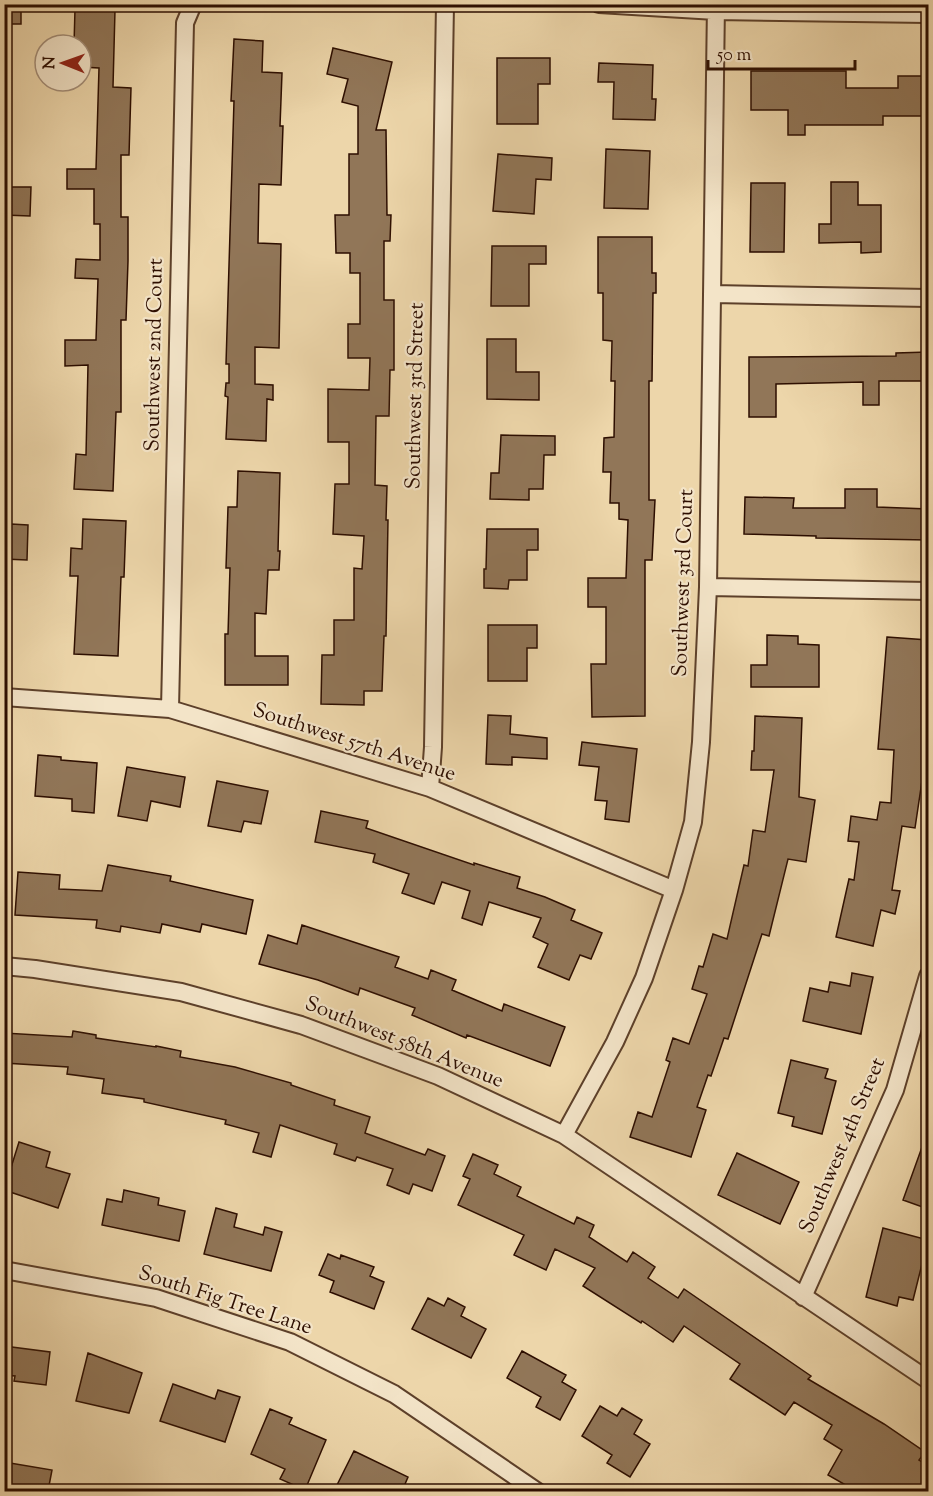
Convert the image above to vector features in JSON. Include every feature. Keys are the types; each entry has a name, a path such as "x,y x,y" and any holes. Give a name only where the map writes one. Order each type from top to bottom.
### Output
{"street":[{"name":"Southwest 2nd Court","path":"170,709 185,23 193,4"},
{"name":"Southwest 3rd Street","path":"430,788 433,747 445,4"},
{"path":"599,4 928,14"},
{"name":"Southwest 3rd Court","path":"564,1136 615,1042 644,978 674,890 693,822 701,742 708,587 716,8"},
{"path":"713,294 928,298"},
{"path":"708,587 928,591"},
{"name":"Southwest 57th Avenue","path":"4,698 170,709 430,788 674,890"},
{"name":"Southwest 58th Avenue","path":"4,966 181,992 302,1025 438,1076 564,1136 928,1380"},
{"name":"Southwest 4th Street","path":"803,1297 895,1090 928,976"},
{"name":"South Fig Tree Lane","path":"4,1270 156,1298 290,1342 394,1394 538,1491"}],"building":[{"path":"4,4 21,4 21,24 4,24"},
{"path":"75,9 115,10 113,87 131,88 129,155 121,155 121,217 128,217 128,261 126,320 121,320 121,412 116,412 113,491 74,489 76,454 86,455 88,365 65,366 65,340 96,340 98,279 75,278 76,259 100,260 100,224 94,224 94,189 67,189 67,169 96,169 99,68 93,68 93,33 74,33"},
{"path":"234,39 263,41 262,72 282,73 281,185 259,184 258,243 281,244 279,348 255,347 255,384 273,385 273,400 267,399 266,441 226,439 228,397 225,396 226,383 229,383 229,364 226,364"},
{"path":"333,48 392,62 376,130 386,130 387,215 391,215 390,241 384,241 384,300 394,300 394,370 390,370 389,416 376,416 375,485 387,486 386,636 384,636 382,691 364,691 364,705 321,704 322,655 334,655 334,620 354,620 354,568 362,569 364,536 333,534 335,484 349,484 349,442 328,442 328,389 369,390 370,358 348,358 348,324 360,324 360,273 350,273 350,253 336,253 335,215 349,215 349,154 358,154 358,106 342,102 348,79 327,74"},
{"path":"497,58 550,58 550,84 538,84 538,124 497,124"},
{"path":"599,63 653,65 652,99 656,99 655,120 613,119 614,82 598,82"},
{"path":"751,71 846,71 846,88 898,88 898,76 922,76 922,82 928,82 928,116 883,116 883,125 805,125 805,135 788,135 788,110 751,110"},
{"path":"606,149 650,151 648,209 604,208"},
{"path":"498,154 552,158 551,180 536,179 534,214 493,211"},
{"path":"831,182 858,182 858,205 881,205 881,252 861,253 861,242 819,243 819,224 831,224"},
{"path":"751,183 785,183 784,252 750,252"},
{"path":"4,187 31,187 30,216 4,215"},
{"path":"598,237 652,237 652,273 656,273 656,293 653,293 652,381 649,381 649,500 655,500 652,560 645,560 645,716 592,717 591,664 606,664 606,607 588,607 588,578 626,578 628,520 619,519 619,503 610,503 611,472 603,472 604,438 614,437 615,381 611,381 612,341 603,340 603,293 598,293"},
{"path":"492,246 546,246 546,264 529,264 529,306 491,306"},
{"path":"487,339 516,339 516,372 539,372 539,400 487,399"},
{"path":"928,352 928,381 879,381 879,405 863,405 863,382 776,384 776,417 749,417 749,357 896,356 896,353"},
{"path":"501,435 555,436 555,455 544,455 543,489 529,489 529,500 490,499 491,473 499,473"},
{"path":"238,471 280,473 279,570 268,570 266,614 255,613 255,656 288,656 288,685 225,685 225,634 228,634 230,568 226,568 228,507 237,507"},
{"path":"845,489 877,489 877,507 928,509 928,540 744,534 745,497 794,498 793,508 845,508"},
{"path":"83,519 126,521 118,656 74,654 78,576 70,576 71,548 82,549"},
{"path":"11,524 28,525 27,560 4,559 4,531 10,531"},
{"path":"487,529 538,529 538,550 527,550 527,580 509,580 508,589 484,588"},
{"path":"488,625 537,625 537,648 527,648 527,681 488,681"},
{"path":"767,635 798,636 798,644 819,645 819,687 751,687 751,665 767,665"},
{"path":"887,637 928,640 927,782 922,781 915,828 902,826 892,890 900,891 895,914 881,910 873,946 836,937 849,879 854,880 859,842 848,841 851,816 877,820 880,802 891,803 894,750 878,749"},
{"path":"488,715 511,716 510,734 547,738 547,759 512,757 512,765 486,764"},
{"path":"755,716 802,718 799,797 815,800 806,862 788,859 769,936 762,934 728,1039 724,1038 697,1107 706,1110 691,1157 630,1137 638,1112 652,1117 670,1062 666,1060 673,1038 689,1044 707,994 692,989 699,966 703,967 713,934 727,939 744,865 748,866 753,830 765,832 774,770 751,770"},
{"path":"582,742 637,749 629,822 605,819 607,801 595,800 599,767 579,765"},
{"path":"38,755 61,757 61,760 97,763 94,813 72,811 72,799 35,796"},
{"path":"127,767 185,777 180,807 151,801 147,821 118,816"},
{"path":"217,781 268,791 261,824 244,821 241,832 208,826"},
{"path":"321,811 368,821 366,828 474,865 474,863 520,877 517,888 575,910 571,920 602,933 591,959 580,955 569,980 538,967 548,944 533,937 541,918 489,902 482,925 462,918 470,891 442,882 434,904 402,893 409,874 373,862 375,854 315,842"},
{"path":"108,865 171,876 170,881 253,900 246,934 202,924 200,932 162,924 160,933 121,926 120,932 96,928 97,920 15,915 18,872 60,875 59,889 102,891"},
{"path":"302,925 399,957 395,967 428,979 431,970 456,980 452,990 502,1011 504,1004 565,1027 550,1066 467,1035 466,1038 412,1015 415,1008 360,988 358,995 318,980 259,964 268,935 297,944"},
{"path":"852,973 873,977 861,1034 803,1021 810,988 828,992 830,982 850,986"},
{"path":"73,1031 96,1035 96,1038 181,1051 180,1057 235,1067 291,1083 291,1085 335,1100 334,1105 370,1117 365,1133 425,1155 428,1149 445,1156 432,1191 413,1184 409,1194 387,1185 393,1169 357,1157 355,1161 334,1154 337,1144 280,1125 271,1157 253,1152 259,1133 225,1124 226,1120 144,1102 144,1099 102,1093 104,1079 67,1074 68,1067 4,1063 4,1033 72,1037"},
{"path":"791,1060 828,1069 825,1078 836,1081 822,1134 792,1126 794,1117 778,1113"},
{"path":"926,1136 928,1136 928,1209 903,1200"},
{"path":"19,1142 50,1152 46,1167 70,1174 58,1208 4,1190"},
{"path":"737,1153 799,1182 780,1224 718,1195"},
{"path":"473,1154 498,1165 494,1174 521,1187 517,1196 574,1224 577,1217 594,1225 589,1237 627,1262 633,1252 655,1267 648,1278 678,1298 684,1289 811,1376 808,1379 884,1424 925,1452 919,1460 928,1466 928,1491 856,1491 828,1475 842,1450 824,1439 832,1425 794,1402 785,1415 730,1379 740,1364 684,1326 673,1342 583,1286 595,1268 555,1249 546,1270 514,1255 524,1235 458,1205 470,1179 463,1176"},
{"path":"124,1190 159,1198 158,1205 185,1211 179,1241 102,1225 107,1199 122,1202"},
{"path":"216,1208 237,1214 234,1227 263,1235 265,1227 282,1232 271,1271 204,1254"},
{"path":"883,1228 928,1240 913,1300 899,1297 897,1306 866,1297"},
{"path":"328,1254 340,1259 341,1255 374,1267 370,1276 384,1282 374,1309 330,1292 334,1281 319,1275"},
{"path":"428,1298 444,1306 448,1298 465,1307 461,1316 486,1329 471,1358 412,1329"},
{"path":"4,1346 50,1352 46,1385 14,1381 15,1376 4,1375"},
{"path":"522,1351 566,1375 562,1382 576,1390 560,1420 536,1407 541,1397 507,1378"},
{"path":"88,1353 142,1373 129,1413 76,1401"},
{"path":"173,1384 215,1399 218,1390 240,1397 225,1442 160,1421"},
{"path":"600,1406 617,1416 622,1408 642,1420 634,1434 650,1444 630,1477 607,1463 612,1455 582,1436"},
{"path":"270,1409 292,1418 289,1424 326,1440 305,1490 280,1479 285,1469 251,1454"},
{"path":"354,1451 408,1477 402,1491 334,1491"},
{"path":"4,1462 52,1470 48,1491 4,1491"}]}
